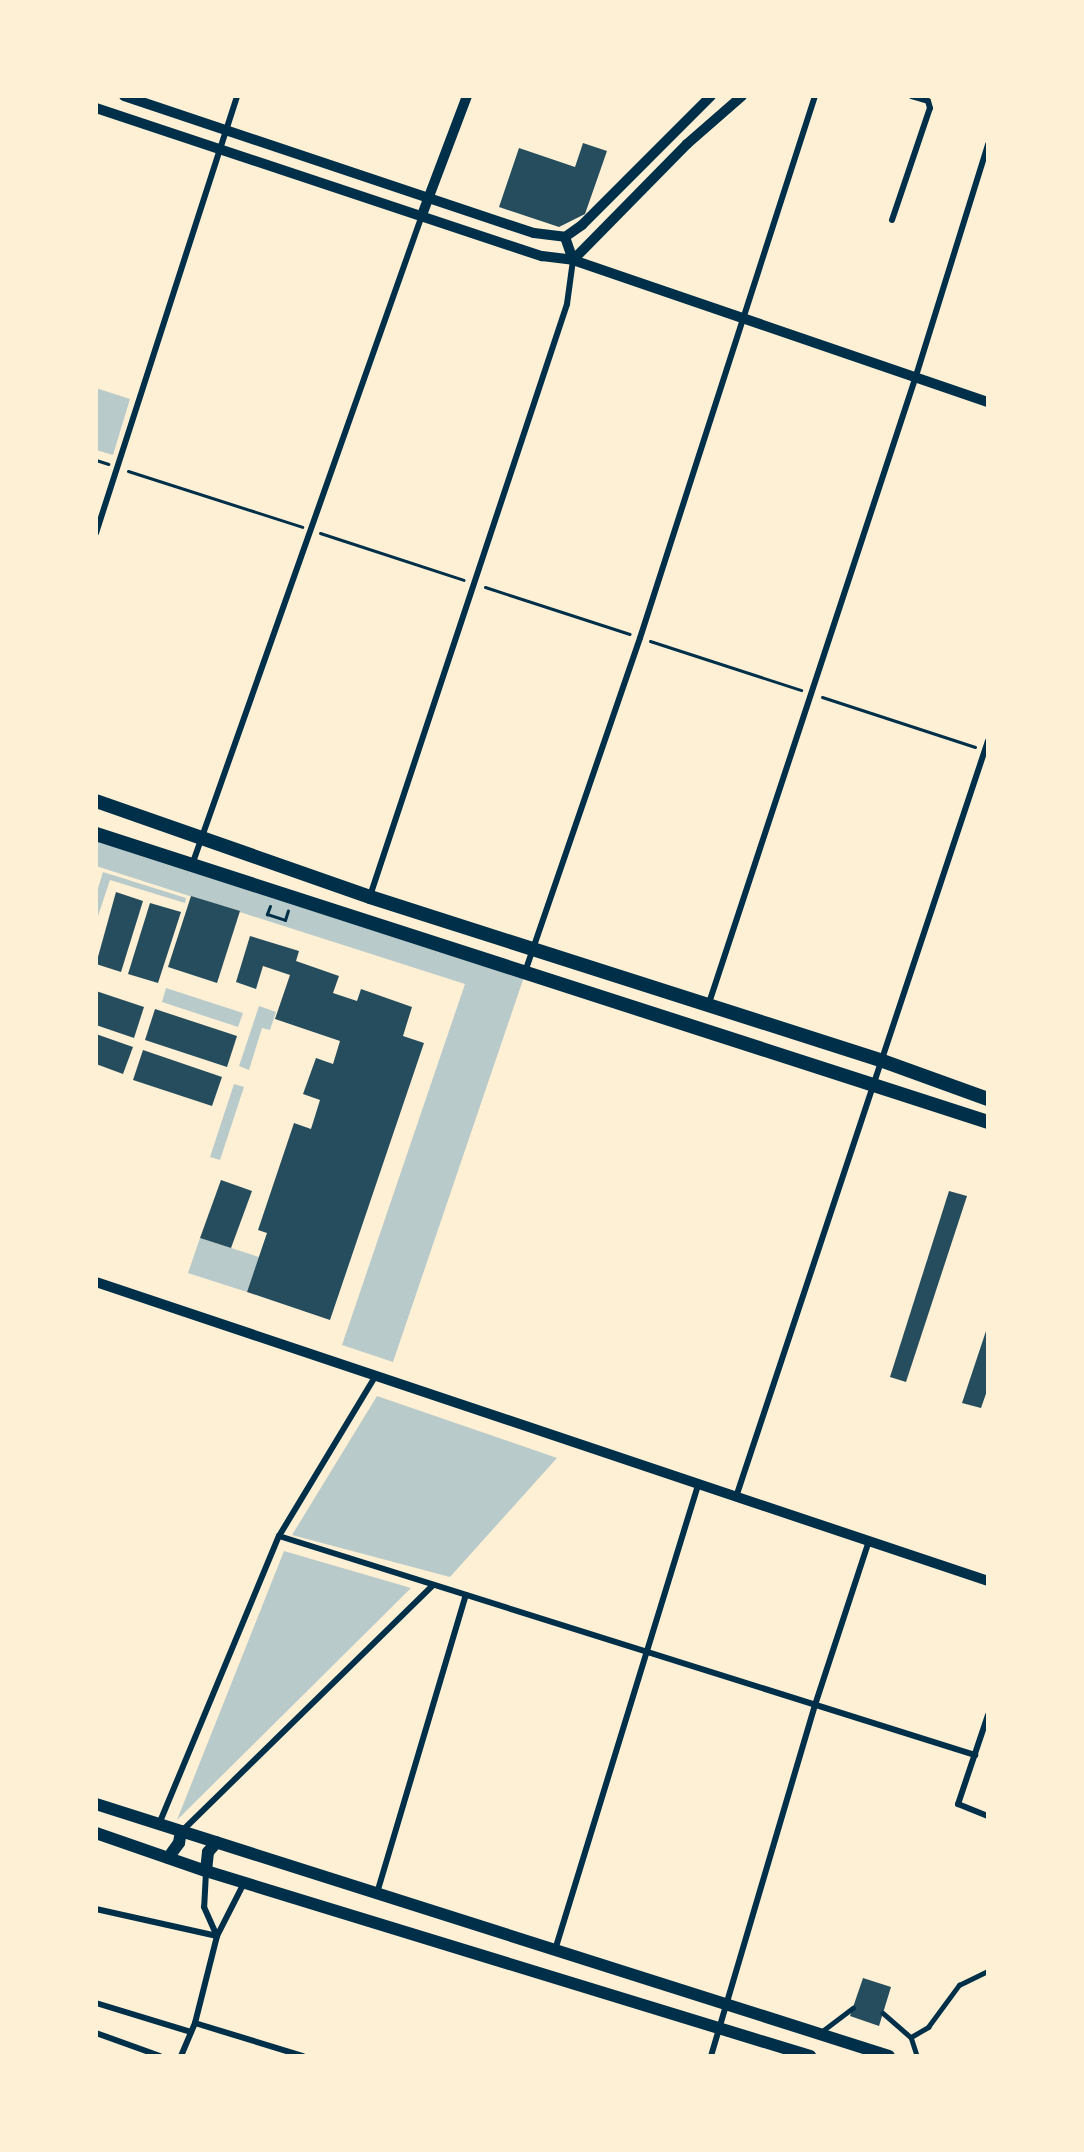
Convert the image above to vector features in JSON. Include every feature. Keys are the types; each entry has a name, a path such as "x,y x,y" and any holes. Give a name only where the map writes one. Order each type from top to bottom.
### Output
{"main road":[{"path":"96,801 202,836 370,897 708,1007 880,1060 988,1099"},
{"path":"96,834 988,1122"},
{"path":"96,1804 889,2056"},
{"path":"168,1858 179,1844 182,1831"},
{"path":"96,1833 206,1871 810,2056"},
{"path":"206,1871 208,1852 217,1842"}],"street":[{"path":"124,96 226,132 534,233 565,237 582,225 711,96"},
{"path":"96,533 237,96"},
{"path":"191,866 428,198 467,96"},
{"path":"573,260 687,144 742,96"},
{"path":"525,974 640,638 816,96"},
{"path":"892,220 930,103 912,96"},
{"path":"96,108 542,256 573,260 744,321 988,402"},
{"path":"708,1007 915,379 988,144"},
{"path":"370,897 567,304 573,260 565,237"},
{"path":"736,1497 988,741"},
{"path":"96,1282 988,1581"},
{"path":"159,1824 279,1536 376,1374"},
{"path":"555,1950 644,1651 698,1484"},
{"path":"279,1536 975,1755"},
{"path":"711,2056 815,1705 869,1541"},
{"path":"182,1831 433,1585"},
{"path":"377,1893 466,1595"},
{"path":"988,1715 957,1804 988,1816"},
{"path":"206,1871 204,1907 217,1936"},
{"path":"181,2056 195,2022 217,1936 244,1881"},
{"path":"96,1909 217,1936"},
{"path":"96,2003 191,2032"},
{"path":"195,2022 303,2056"},
{"path":"96,2033 160,2056"}],"lane":[{"path":"912,2037 928,2027 959,1985 988,1971"},
{"path":"819,2034 853,2008"},
{"path":"883,2013 912,2037 917,2056"}],"path":[{"path":"96,460 985,750"},
{"path":"267,914 285,920"}],"shaded area":[{"path":"96,388 130,399 113,455 96,450"},
{"path":"96,834 525,974 393,1362 342,1345 465,984 96,866"},
{"path":"103,872 186,898 185,903 110,880 96,922 96,895"},
{"path":"166,988 243,1013 238,1027 162,1002"},
{"path":"259,1006 276,1012 270,1030 262,1028 249,1070 239,1066"},
{"path":"234,1084 244,1087 220,1160 210,1157"},
{"path":"200,1238 259,1257 247,1292 188,1273"},
{"path":"377,1396 557,1458 450,1577 292,1535"},
{"path":"284,1551 411,1588 177,1820"}],"building":[{"path":"583,143 607,151 585,214 559,227 499,207 519,148 575,167"},
{"path":"116,892 143,901 121,972 96,964"},
{"path":"191,896 240,911 217,983 168,967"},
{"path":"150,903 181,912 158,983 128,974"},
{"path":"250,936 299,951 296,961 339,976 333,993 357,1001 361,989 412,1007 403,1036 424,1043 330,1320 247,1292 267,1233 258,1230 294,1123 311,1129 320,1100 303,1094 316,1058 333,1064 340,1041 275,1019 290,975 263,966 256,989 236,982"},
{"path":"96,991 144,1007 134,1038 96,1025"},
{"path":"155,1009 237,1036 227,1067 145,1040"},
{"path":"96,1034 133,1047 123,1074 96,1064"},
{"path":"143,1050 222,1077 212,1106 133,1080"},
{"path":"221,1180 252,1191 231,1248 200,1238"},
{"path":"949,1191 967,1196 906,1382 890,1377"},
{"path":"988,1325 988,1388 981,1408 962,1403"},
{"path":"863,1978 891,1987 879,2026 850,2016"}]}
